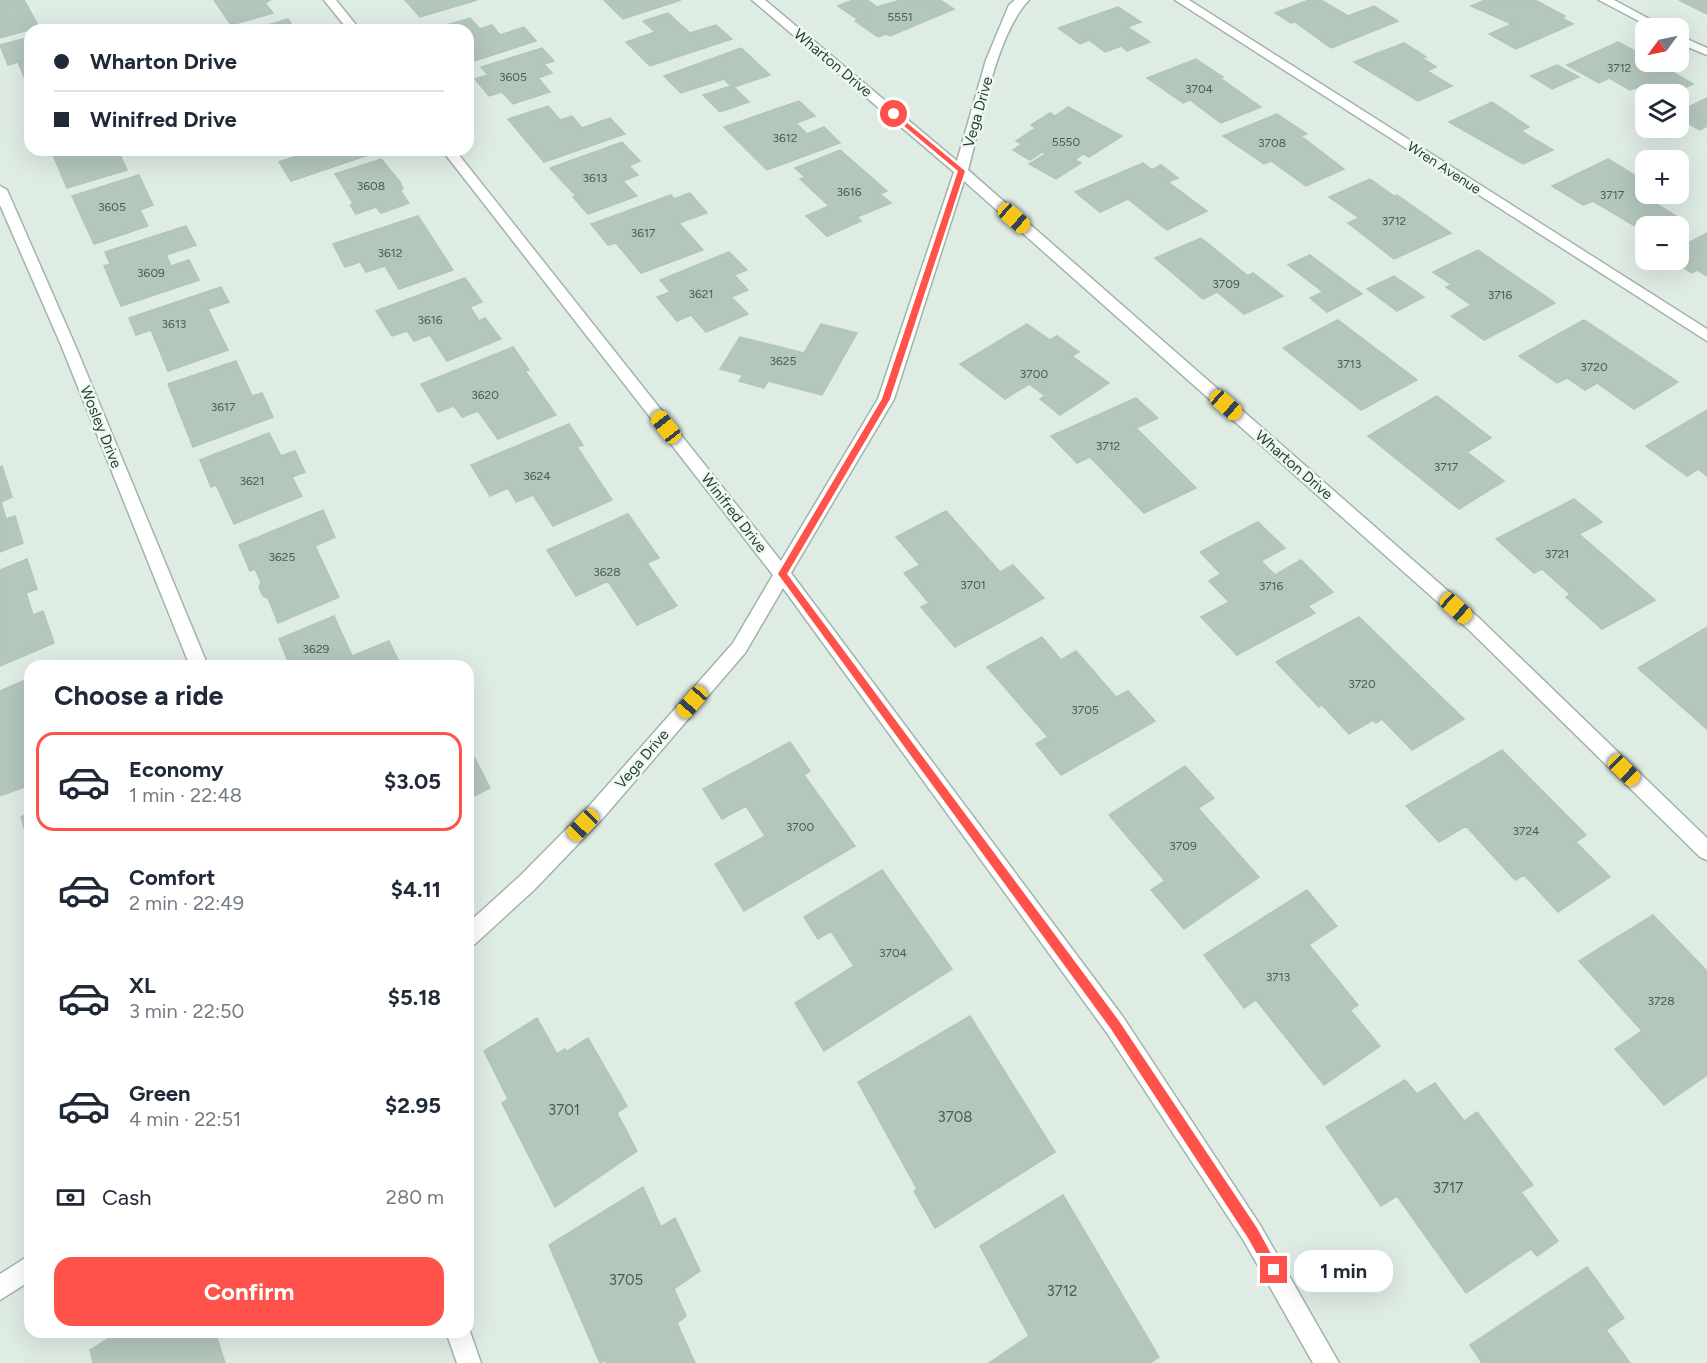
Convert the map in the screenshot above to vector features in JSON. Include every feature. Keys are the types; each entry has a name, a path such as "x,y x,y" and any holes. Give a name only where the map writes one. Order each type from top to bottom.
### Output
{"street":[{"path":"330,0 349,24"},
{"name":"Wharton Drive","path":"758,0 961,171 1474,624 1707,851"},
{"name":"Vega Drive","path":"474,932 527,883 597,811 739,648 783,574 886,399 961,171 992,60 1015,5 1023,0"},
{"name":"Wren Avenue","path":"1181,0 1707,336"},
{"path":"1605,0 1640,18"},
{"path":"1689,43 1707,52"},
{"name":"Winifred Drive","path":"453,156 783,574 1115,1025 1252,1233 1327,1363"},
{"name":"Wosley Drive","path":"0,190 68,345 197,660"},
{"path":"0,1288 24,1271"},
{"path":"460,1338 469,1363"}],"building":[{"path":"0,0 24,0 37,24 24,24 24,31 0,38"},
{"path":"214,0 270,0 265,3 273,13 230,24"},
{"path":"405,0 477,0 420,17"},
{"path":"604,0 681,0 623,19"},
{"path":"853,0 867,0 877,7 901,0 940,0 954,9 890,36 886,34 878,37 855,21 870,16 857,19 838,6"},
{"path":"1309,0 1321,0 1348,16 1374,6 1398,21 1331,48 1295,22 1291,23 1275,13"},
{"path":"1485,0 1535,0 1565,16 1562,18 1573,24 1516,49 1489,34 1512,24 1471,6"},
{"path":"1679,0 1707,0 1707,14"},
{"path":"1118,7 1141,22 1127,27 1150,42 1127,51 1121,46 1105,52 1089,40 1080,44 1058,28"},
{"path":"668,13 690,33 716,25 732,39 650,66 626,42 655,32 643,21"},
{"path":"470,18 480,29 492,25 500,35 524,27 536,41 474,61 474,24 450,24"},
{"path":"288,19 291,24 272,24"},
{"path":"24,39 24,77 18,62 8,65 0,45"},
{"path":"1618,42 1635,51 1635,72 1672,72 1693,84 1689,86 1689,84 1635,84 1635,88 1630,90 1609,78 1599,83 1567,65"},
{"path":"1404,43 1426,57 1422,58 1436,67 1427,71 1452,86 1418,101 1354,62"},
{"path":"542,48 554,61 544,64 552,73 538,78 550,92 513,104 502,92 489,96 475,79 488,75 481,67"},
{"path":"741,48 770,75 734,87 749,102 720,112 703,95 731,86 724,79 681,93 664,76"},
{"path":"1196,59 1261,107 1221,123 1190,100 1183,103 1147,78"},
{"path":"1557,65 1579,77 1552,89 1531,76"},
{"path":"1707,98 1707,126 1700,130 1689,124 1689,107"},
{"path":"799,101 815,116 796,123 807,134 824,127 840,143 767,170 724,127"},
{"path":"1492,102 1529,127 1521,131 1553,150 1523,164 1449,122"},
{"path":"548,106 560,120 572,116 582,128 610,118 625,134 544,162 508,119"},
{"path":"1068,107 1122,136 1089,157 1083,154 1075,160 1081,163 1056,179 1029,164 1046,154 1042,152 1030,160 1013,150 1022,144 1016,141 1036,128 1031,125 1050,113 1055,116"},
{"path":"1277,114 1307,134 1301,136 1344,169 1306,186 1271,161 1264,164 1223,136"},
{"path":"622,142 640,161 629,166 638,175 623,181 637,196 588,214 573,197 576,196 550,168"},
{"path":"840,150 887,191 880,194 891,203 857,217 861,221 827,236 806,216 829,206 800,179 805,177 795,168"},
{"path":"54,156 120,156 127,170 67,188"},
{"path":"297,156 365,156 291,181 279,162"},
{"path":"381,159 400,182 403,189 400,190 409,203 381,213 376,207 356,214 350,205 353,203 335,174"},
{"path":"1608,159 1635,176 1635,204 1656,204 1676,216 1635,216 1635,226 1593,201 1583,205 1552,186"},
{"path":"1143,163 1152,170 1161,165 1178,178 1168,182 1207,211 1167,230 1128,199 1100,212 1075,192"},
{"path":"139,175 153,205 140,210 148,226 94,244 72,196"},
{"path":"1370,179 1451,233 1394,259 1348,223 1359,218 1329,197"},
{"path":"690,193 707,213 679,223 703,250 641,273 616,243 608,245 591,224 671,195 674,199"},
{"path":"418,216 453,270 399,289 385,266 366,272 360,262 345,267 333,244"},
{"path":"186,226 196,245 166,255 171,266 189,260 199,280 121,306 104,266 110,264 105,252"},
{"path":"1707,233 1707,276 1697,270 1692,273 1687,270 1689,270 1689,242"},
{"path":"1201,238 1248,276 1253,273 1283,296 1244,314 1217,292 1203,299 1155,258"},
{"path":"1478,250 1555,303 1484,340 1451,316 1471,305 1446,287 1452,285 1433,272"},
{"path":"729,252 747,270 734,275 748,290 731,297 748,314 706,332 691,315 677,321 657,297 670,292 660,280"},
{"path":"1310,255 1362,294 1327,312 1310,298 1323,292 1288,265"},
{"path":"1394,276 1424,297 1397,311 1367,289"},
{"path":"465,278 482,302 470,307 479,321 485,318 501,339 447,361 430,335 414,341 407,331 392,336 376,311"},
{"path":"221,287 229,302 208,309 228,350 168,371 151,330 136,335 129,318"},
{"path":"1338,320 1417,380 1361,410 1283,348"},
{"path":"1584,320 1678,382 1634,409 1597,383 1585,390 1567,378 1557,383 1519,356"},
{"path":"821,324 857,333 822,395 768,381 764,388 739,381 743,375 720,369 740,337 804,353"},
{"path":"1027,324 1050,340 1057,336 1079,352 1072,356 1109,383 1060,415 1040,399 1045,396 1029,384 1005,399 960,364"},
{"path":"513,347 529,370 525,371 556,415 498,439 478,411 462,417 454,406 438,412 421,384"},
{"path":"236,361 252,396 262,393 273,417 193,447 168,384"},
{"path":"1437,396 1491,438 1467,452 1504,481 1459,509 1368,436"},
{"path":"1136,398 1158,418 1136,428 1196,488 1144,513 1090,457 1077,463 1051,436"},
{"path":"1707,410 1707,476 1698,469 1687,476 1646,446"},
{"path":"569,424 583,445 577,447 612,500 553,526 533,495 516,502 508,488 490,496 471,465"},
{"path":"269,433 281,456 295,451 305,472 292,477 302,496 234,524 216,485 211,487 200,460"},
{"path":"2,466 12,497 1,502 6,519 15,516 23,543 0,552 0,467"},
{"path":"1574,499 1602,522 1579,534 1655,600 1602,629 1566,597 1570,594 1542,569 1534,573 1496,539"},
{"path":"323,510 335,537 315,546 339,597 278,623 268,598 263,596 259,587 261,582 255,569 250,571 239,545"},
{"path":"946,511 1000,572 1013,565 1044,598 955,647 921,607 929,603 904,573 920,565 896,537"},
{"path":"628,514 659,558 647,563 677,606 637,625 608,581 576,596 547,550"},
{"path":"1258,522 1285,548 1261,561 1275,575 1301,560 1333,592 1308,606 1315,613 1237,655 1201,617 1229,602 1209,581 1221,574 1200,552"},
{"path":"27,559 37,589 26,593 33,615 43,611 54,643 0,666 0,570"},
{"path":"334,616 352,656 389,641 398,660 288,660 279,639"},
{"path":"1359,617 1464,719 1412,750 1382,719 1376,723 1373,720 1349,734 1322,705 1319,707 1276,662"},
{"path":"1707,627 1707,729 1638,668"},
{"path":"1042,637 1061,660 1076,651 1116,697 1128,691 1155,721 1061,775 1036,744 1048,737 987,667"},
{"path":"24,681 24,787 0,796 0,691"},
{"path":"790,742 810,771 804,775 855,846 744,911 715,864 765,836 746,806 722,819 703,789"},
{"path":"1502,750 1586,835 1576,842 1610,877 1558,912 1524,875 1515,880 1466,826 1439,842 1406,806"},
{"path":"474,757 490,788 474,796"},
{"path":"1185,766 1214,798 1198,808 1259,877 1184,929 1151,890 1165,881 1109,815"},
{"path":"882,870 952,969 824,1051 795,1003 854,966 831,931 818,939 804,917"},
{"path":"1307,890 1337,926 1309,945 1358,1005 1350,1010 1380,1046 1324,1085 1256,1000 1244,1008 1204,955"},
{"path":"1653,915 1707,971 1707,1075 1664,1105 1615,1049 1642,1031 1579,961"},
{"path":"970,1016 1055,1152 935,1228 914,1191 917,1189 858,1082"},
{"path":"537,1018 557,1054 565,1049 566,1052 588,1038 627,1106 617,1113 637,1151 555,1207 502,1103 508,1099 484,1051"},
{"path":"1405,1080 1417,1094 1435,1083 1464,1121 1477,1112 1533,1185 1521,1192 1558,1241 1537,1256 1531,1249 1466,1293 1397,1196 1381,1206 1326,1127"},
{"path":"643,1187 661,1227 675,1218 700,1271 674,1289 686,1316 677,1323 695,1363 606,1363 605,1360 600,1363 549,1245"},
{"path":"1063,1195 1159,1357 1150,1363 989,1363 1029,1336 980,1246"},
{"path":"1587,1267 1624,1318 1606,1330 1630,1363 1482,1363 1470,1345"},
{"path":"109,1338 217,1338 225,1363 93,1363 90,1350"}],"route":[{"path":"894,114 961,171 910,332 886,399 783,574 1115,1025 1274,1270"}]}
